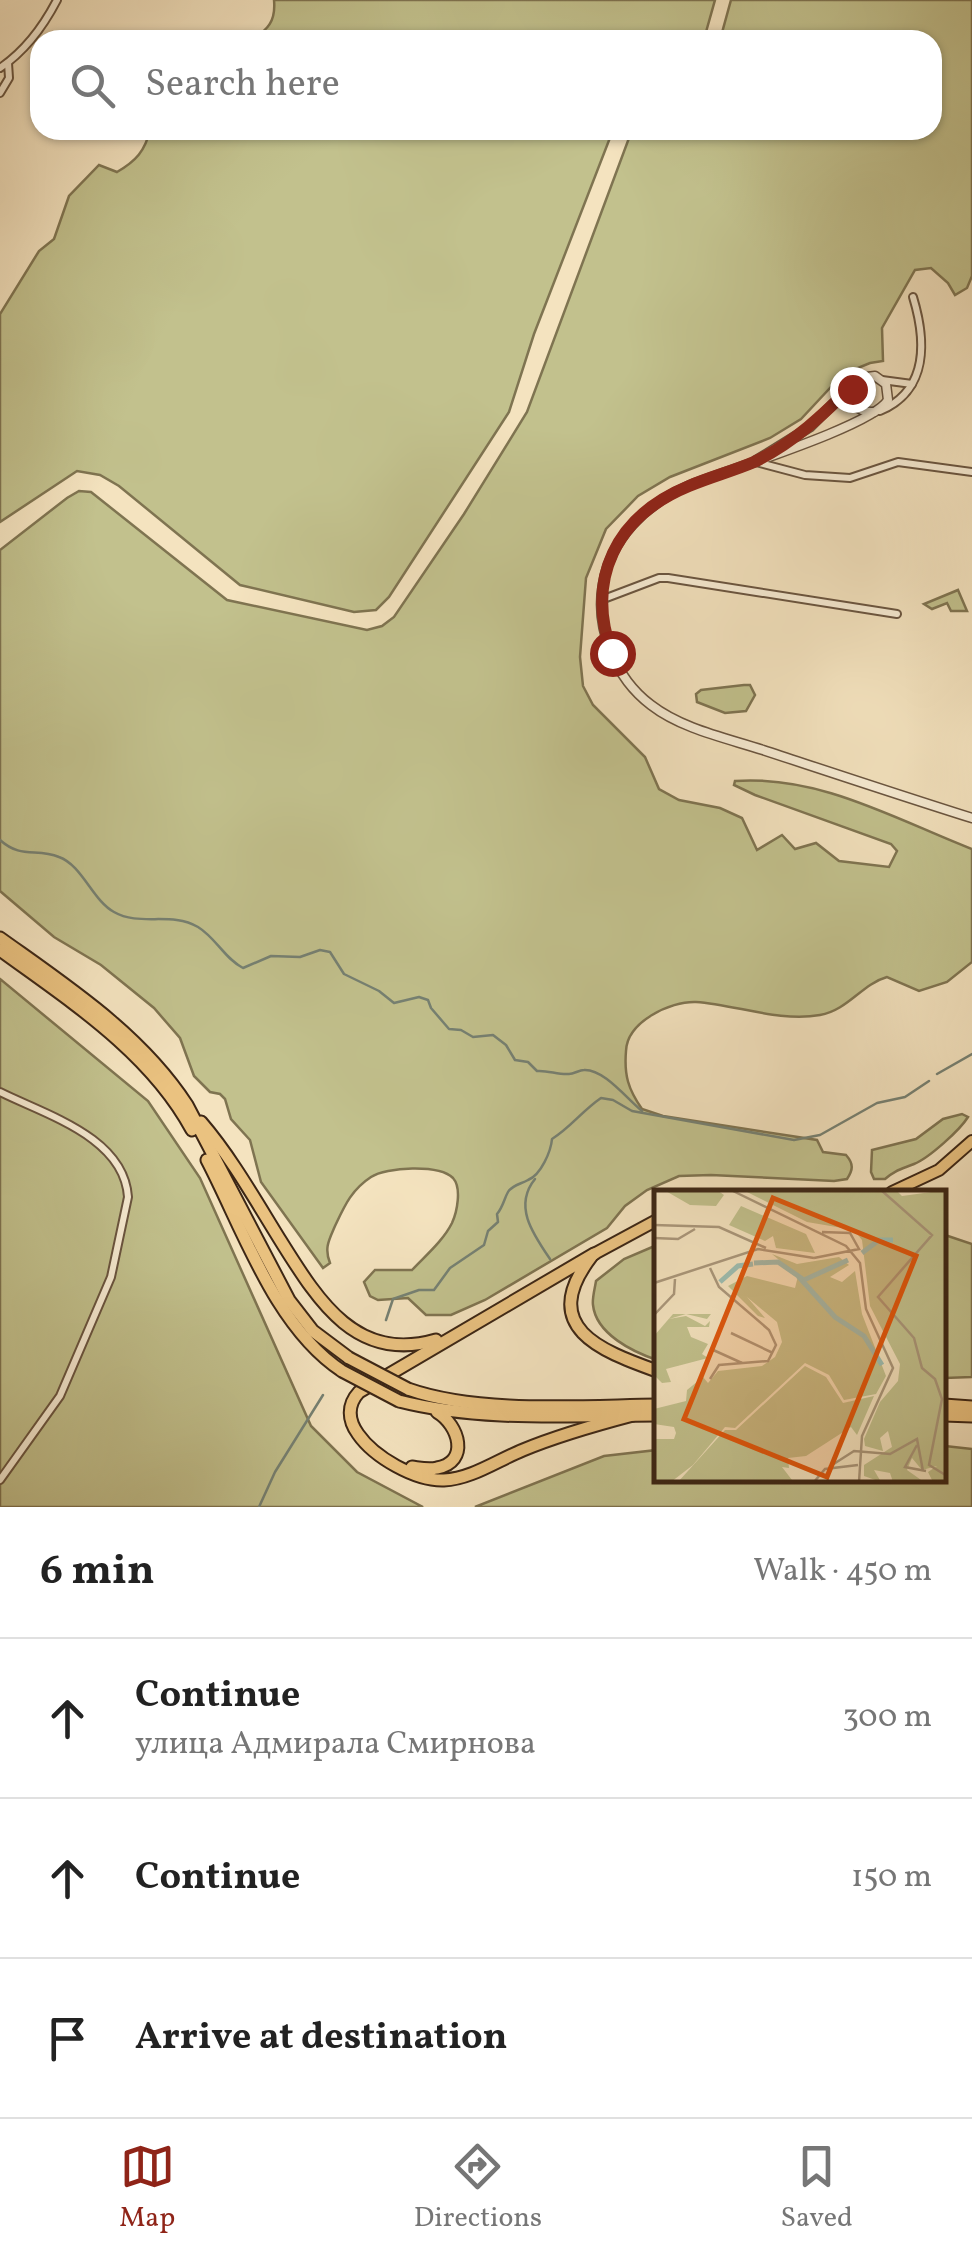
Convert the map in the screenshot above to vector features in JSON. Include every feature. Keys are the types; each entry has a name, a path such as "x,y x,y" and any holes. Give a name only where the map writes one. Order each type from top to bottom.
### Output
{"highway":[{"path":"0,938 130,1037 168,1076 289,1300 313,1331 349,1358 408,1390 433,1398 482,1404 654,1405"},
{"path":"0,950 124,1046 176,1104 281,1306 302,1337 342,1371 399,1401 434,1410 654,1414"},
{"path":"186,1104 212,1134 326,1308 361,1334 396,1346 421,1345 450,1337"},
{"path":"594,1254 354,1398 350,1414 354,1428 371,1448 432,1479 452,1479 549,1440 633,1414"},
{"path":"594,1254 578,1280 573,1298 578,1327 592,1344 608,1354 654,1370"},
{"path":"947,1405 972,1407"},
{"path":"393,1461 431,1469 453,1460 459,1443 457,1432 448,1418 434,1410"},
{"path":"947,1414 972,1416"}],"main road":[{"path":"896,1190 939,1170 972,1142"},
{"path":"594,1254 654,1222"}],"street":[{"path":"39,30 57,0"},
{"path":"0,93 9,78 4,65 30,39"},
{"path":"914,297 924,342 913,384 897,402 797,447 686,486 642,514 620,538 612,556 600,600 603,628 619,668 651,705 672,718 972,818"},
{"path":"755,461 810,426 867,375 913,384"},
{"path":"856,382 851,392 855,406 866,412 878,411 889,398 888,386 882,380"},
{"path":"755,461 805,475 850,478 898,462 972,472"},
{"path":"600,600 658,578 897,614"},
{"path":"0,1092 110,1153 123,1172 128,1197 110,1277 60,1396 0,1480"}],"shaded area":[{"path":"274,0 715,0 707,30 264,30 274,14"},
{"path":"731,0 972,0 972,276 967,288 955,295 931,268 915,270 882,328 883,361 843,374 801,419 770,438 670,477 638,496 606,529 586,578 580,657 583,686 593,705 645,757 659,789 679,800 720,808 742,818 757,850 782,835 795,849 816,843 839,861 889,867 897,851 891,844 755,795 734,785 735,781 766,781 827,792 972,849 972,962 947,982 919,991 887,977 878,980 839,1008 820,1015 774,1015 696,1002 674,1005 652,1015 634,1031 626,1051 628,1082 642,1109 663,1116 817,1140 823,1152 849,1158 852,1167 847,1179 679,1176 647,1190 625,1206 607,1228 485,1300 451,1315 426,1315 408,1298 378,1300 370,1296 364,1282 375,1270 412,1270 439,1242 456,1213 458,1194 453,1178 436,1171 412,1169 371,1177 358,1187 345,1206 328,1244 330,1263 323,1268 261,1182 250,1140 231,1119 225,1099 210,1092 194,1076 180,1038 154,1008 101,965 54,937 0,891 0,550 67,498 79,491 91,492 227,600 367,630 382,626 394,617 464,514 527,412 628,140 942,140 942,30 723,30"},
{"path":"146,140 609,140 534,334 509,412 389,597 376,610 354,612 240,585 119,486 100,475 77,471 0,522 0,314 39,251 54,239 69,196 99,165 117,172 142,150"},
{"path":"958,590 967,611 951,611 947,603 932,609 924,604"},
{"path":"750,685 755,695 746,711 725,713 697,702 696,694 701,690"},
{"path":"0,979 148,1101 200,1178 311,1426 357,1472 423,1507 0,1507"},
{"path":"962,1114 968,1117 964,1123 928,1156 885,1179 874,1179 872,1150 916,1139 943,1119"},
{"path":"947,1236 972,1244 972,1377 947,1378"},
{"path":"654,1246 654,1359 608,1333 596,1315 596,1281 624,1259"},
{"path":"947,1446 972,1449 972,1507 475,1507 604,1456 654,1450 654,1482 947,1482"}],"waterway":[{"path":"0,840 15,849 51,854 67,861 114,912 134,918 177,920 198,927 243,968 271,956 330,952 344,974 394,1003 419,997 428,1000 449,1029 473,1037 493,1035 506,1045 515,1060 528,1062 537,1071 571,1074 584,1070 599,1074 642,1111"},
{"path":"937,1074 972,1054"},
{"path":"386,1320 393,1299 419,1290 434,1290 450,1268 484,1245 510,1190 537,1173 552,1139 601,1098 632,1111 794,1140 820,1135 877,1103 905,1097 929,1081"},
{"path":"535,1179 526,1199 526,1210 532,1230 550,1259"},
{"path":"259,1507 275,1472 323,1395"}],"route":[{"path":"612,653 603,628 600,600 620,538 664,498 755,461 788,442 856,382 852,389"}]}
